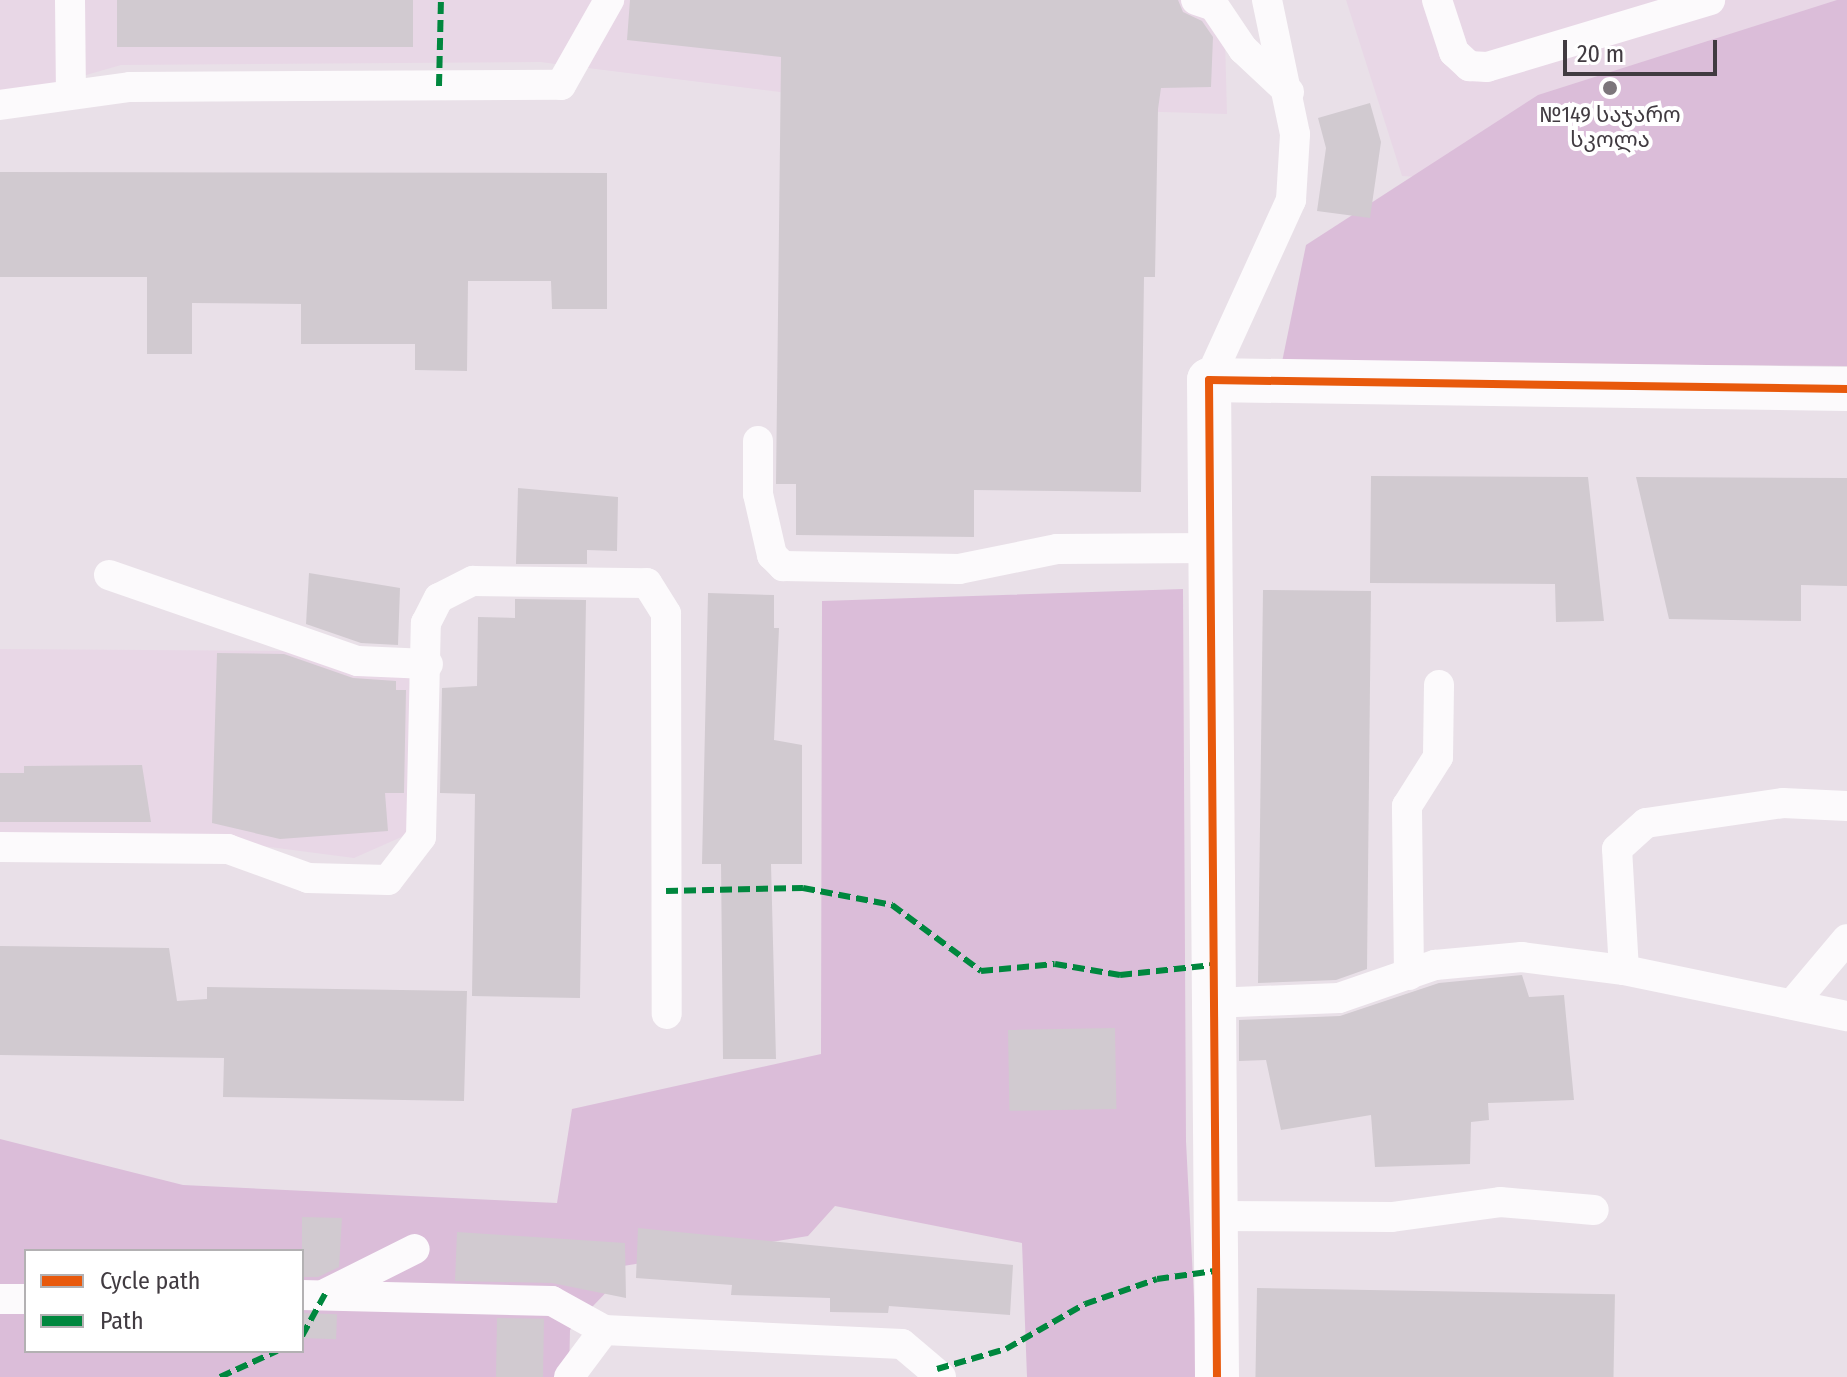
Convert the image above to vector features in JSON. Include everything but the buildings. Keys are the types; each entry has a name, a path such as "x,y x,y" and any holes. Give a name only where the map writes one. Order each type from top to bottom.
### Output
{"street":[{"path":"1217,1377 1212,1216 1209,380 1847,389"}],"lane":[{"path":"70,0 71,91"},
{"path":"0,105 71,91 561,85 609,0"},
{"path":"1196,0 1214,6 1243,49 1289,92"},
{"path":"1209,380 1291,200 1289,92 1267,0"},
{"path":"1437,0 1454,52 1469,66 1487,67 1710,0"},
{"path":"758,441 758,494 772,555 783,566 959,569 1057,549 1208,548"},
{"path":"109,575 358,661 428,664"},
{"path":"0,847 228,849 308,878 388,880 421,837 428,664 426,623 439,598 473,581 647,583 666,614 667,1014"},
{"path":"1409,975 1407,806 1438,757 1439,685"},
{"path":"1624,970 1617,849 1646,823 1783,803 1847,806"},
{"path":"1794,1002 1847,939"},
{"path":"1212,1003 1339,998 1435,965 1522,957 1624,970 1794,1002 1847,1016"},
{"path":"1212,1216 1392,1217 1500,1202 1594,1210"},
{"path":"313,1295 415,1249"},
{"path":"313,1295 552,1301 604,1330 902,1344 941,1377"},
{"path":"0,1299 24,1299"},
{"path":"569,1377 604,1330"}],"shaded area":[{"path":"0,0 1224,0 1227,114 867,103 540,62 121,65 27,92 0,92"},
{"name":"№149 საჯარო სკოლა","path":"1346,0 1847,0 1815,201 1402,176"},
{"path":"1837,0 1847,0 1847,366 1282,362 1306,245 1538,95"},
{"path":"1183,589 1186,1141 1198,1377 1027,1377 1022,1243 835,1206 808,1236 617,1267 617,1281 570,1330 569,1377 0,1377 0,1139 183,1185 557,1203 572,1109 821,1054 822,601"},
{"path":"0,649 310,651 409,677 419,770 406,835 354,858 232,842 0,837"}],"marked path":[{"path":"439,86 441,0"},
{"path":"666,891 803,888 892,905 981,971 1055,964 1120,975 1212,965"},
{"path":"937,1369 1006,1349 1085,1304 1157,1279 1214,1271"},
{"path":"304,1332 325,1294"},
{"path":"220,1377 273,1353"}],"cycle path":[{"path":"1217,1377 1209,380 1847,389"}],"place":[{"name":"№149 საჯარო სკოლა","path":"1610,88"}]}
